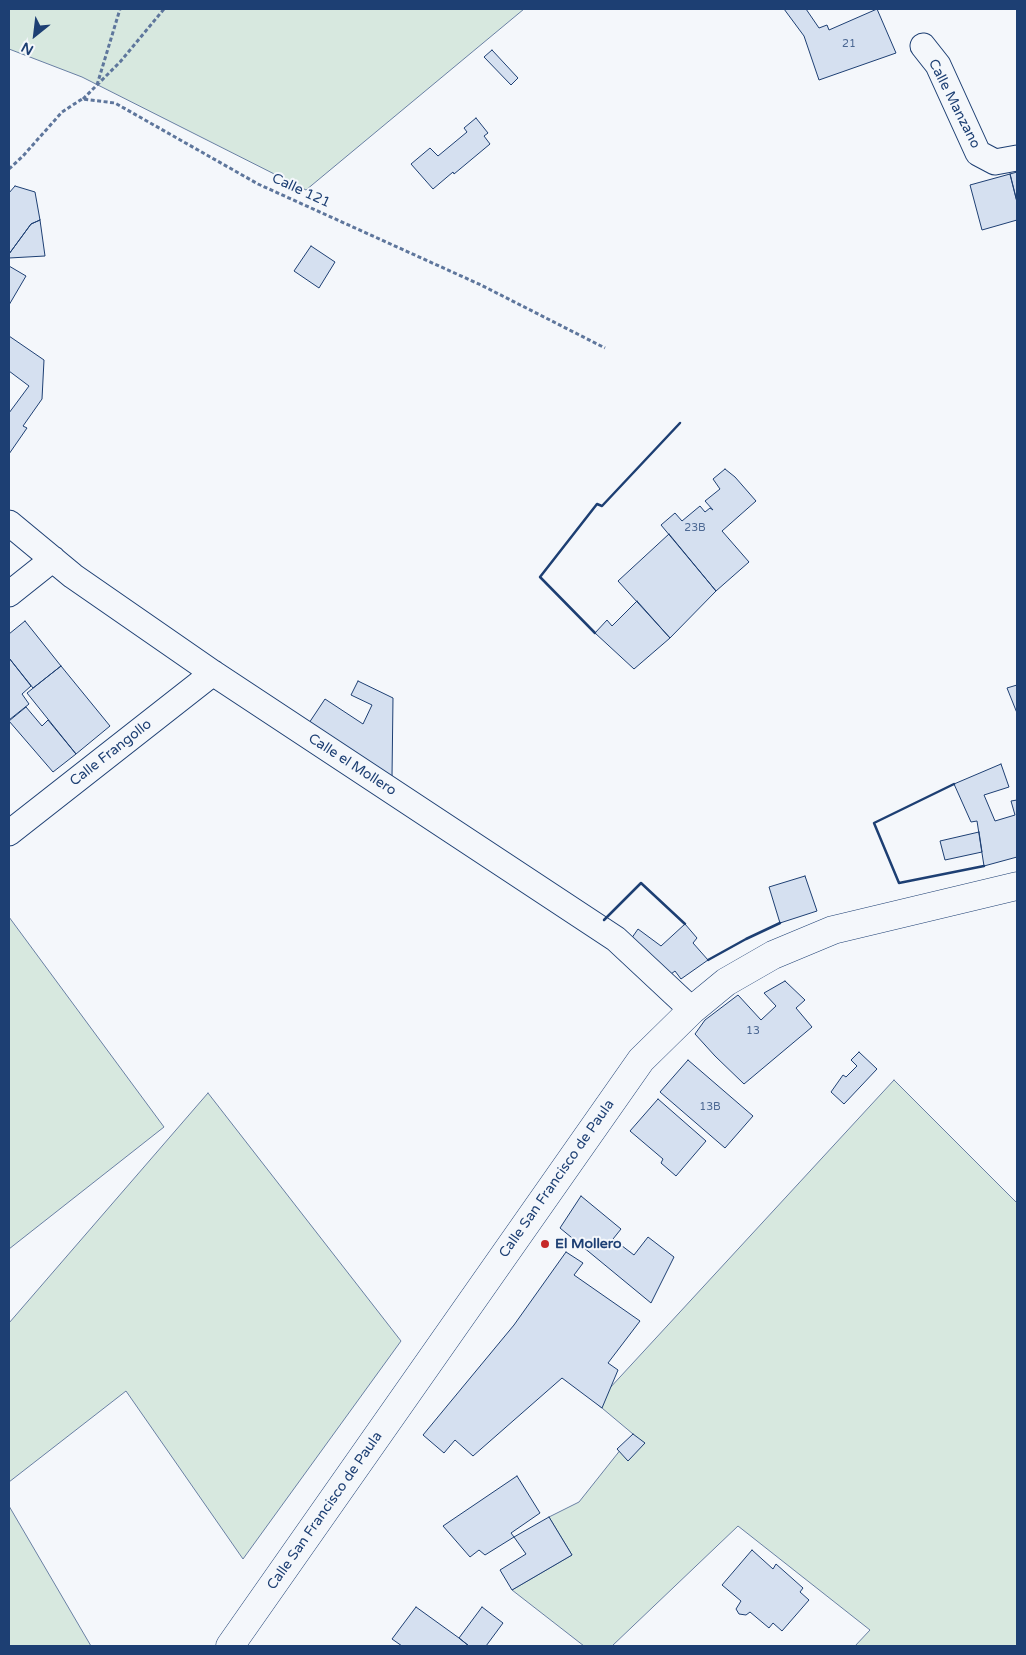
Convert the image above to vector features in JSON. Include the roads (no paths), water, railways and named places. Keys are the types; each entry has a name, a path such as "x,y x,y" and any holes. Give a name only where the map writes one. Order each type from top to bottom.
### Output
{"main road":[{"name":"Calle San Francisco de Paula","path":"230,1646 641,1060 692,1010 726,982 765,960 834,930 1017,886"}],"street":[{"name":"Calle Manzano","path":"923,46 938,65 978,153 995,162 1017,158"},
{"name":"Calle el Mollero","path":"9,523 73,576 213,674 616,939 692,1010"},
{"path":"9,594 53,559"},
{"name":"Calle Frangollo","path":"9,833 213,674"}],"place":[{"name":"El Mollero","path":"545,1244"}]}
